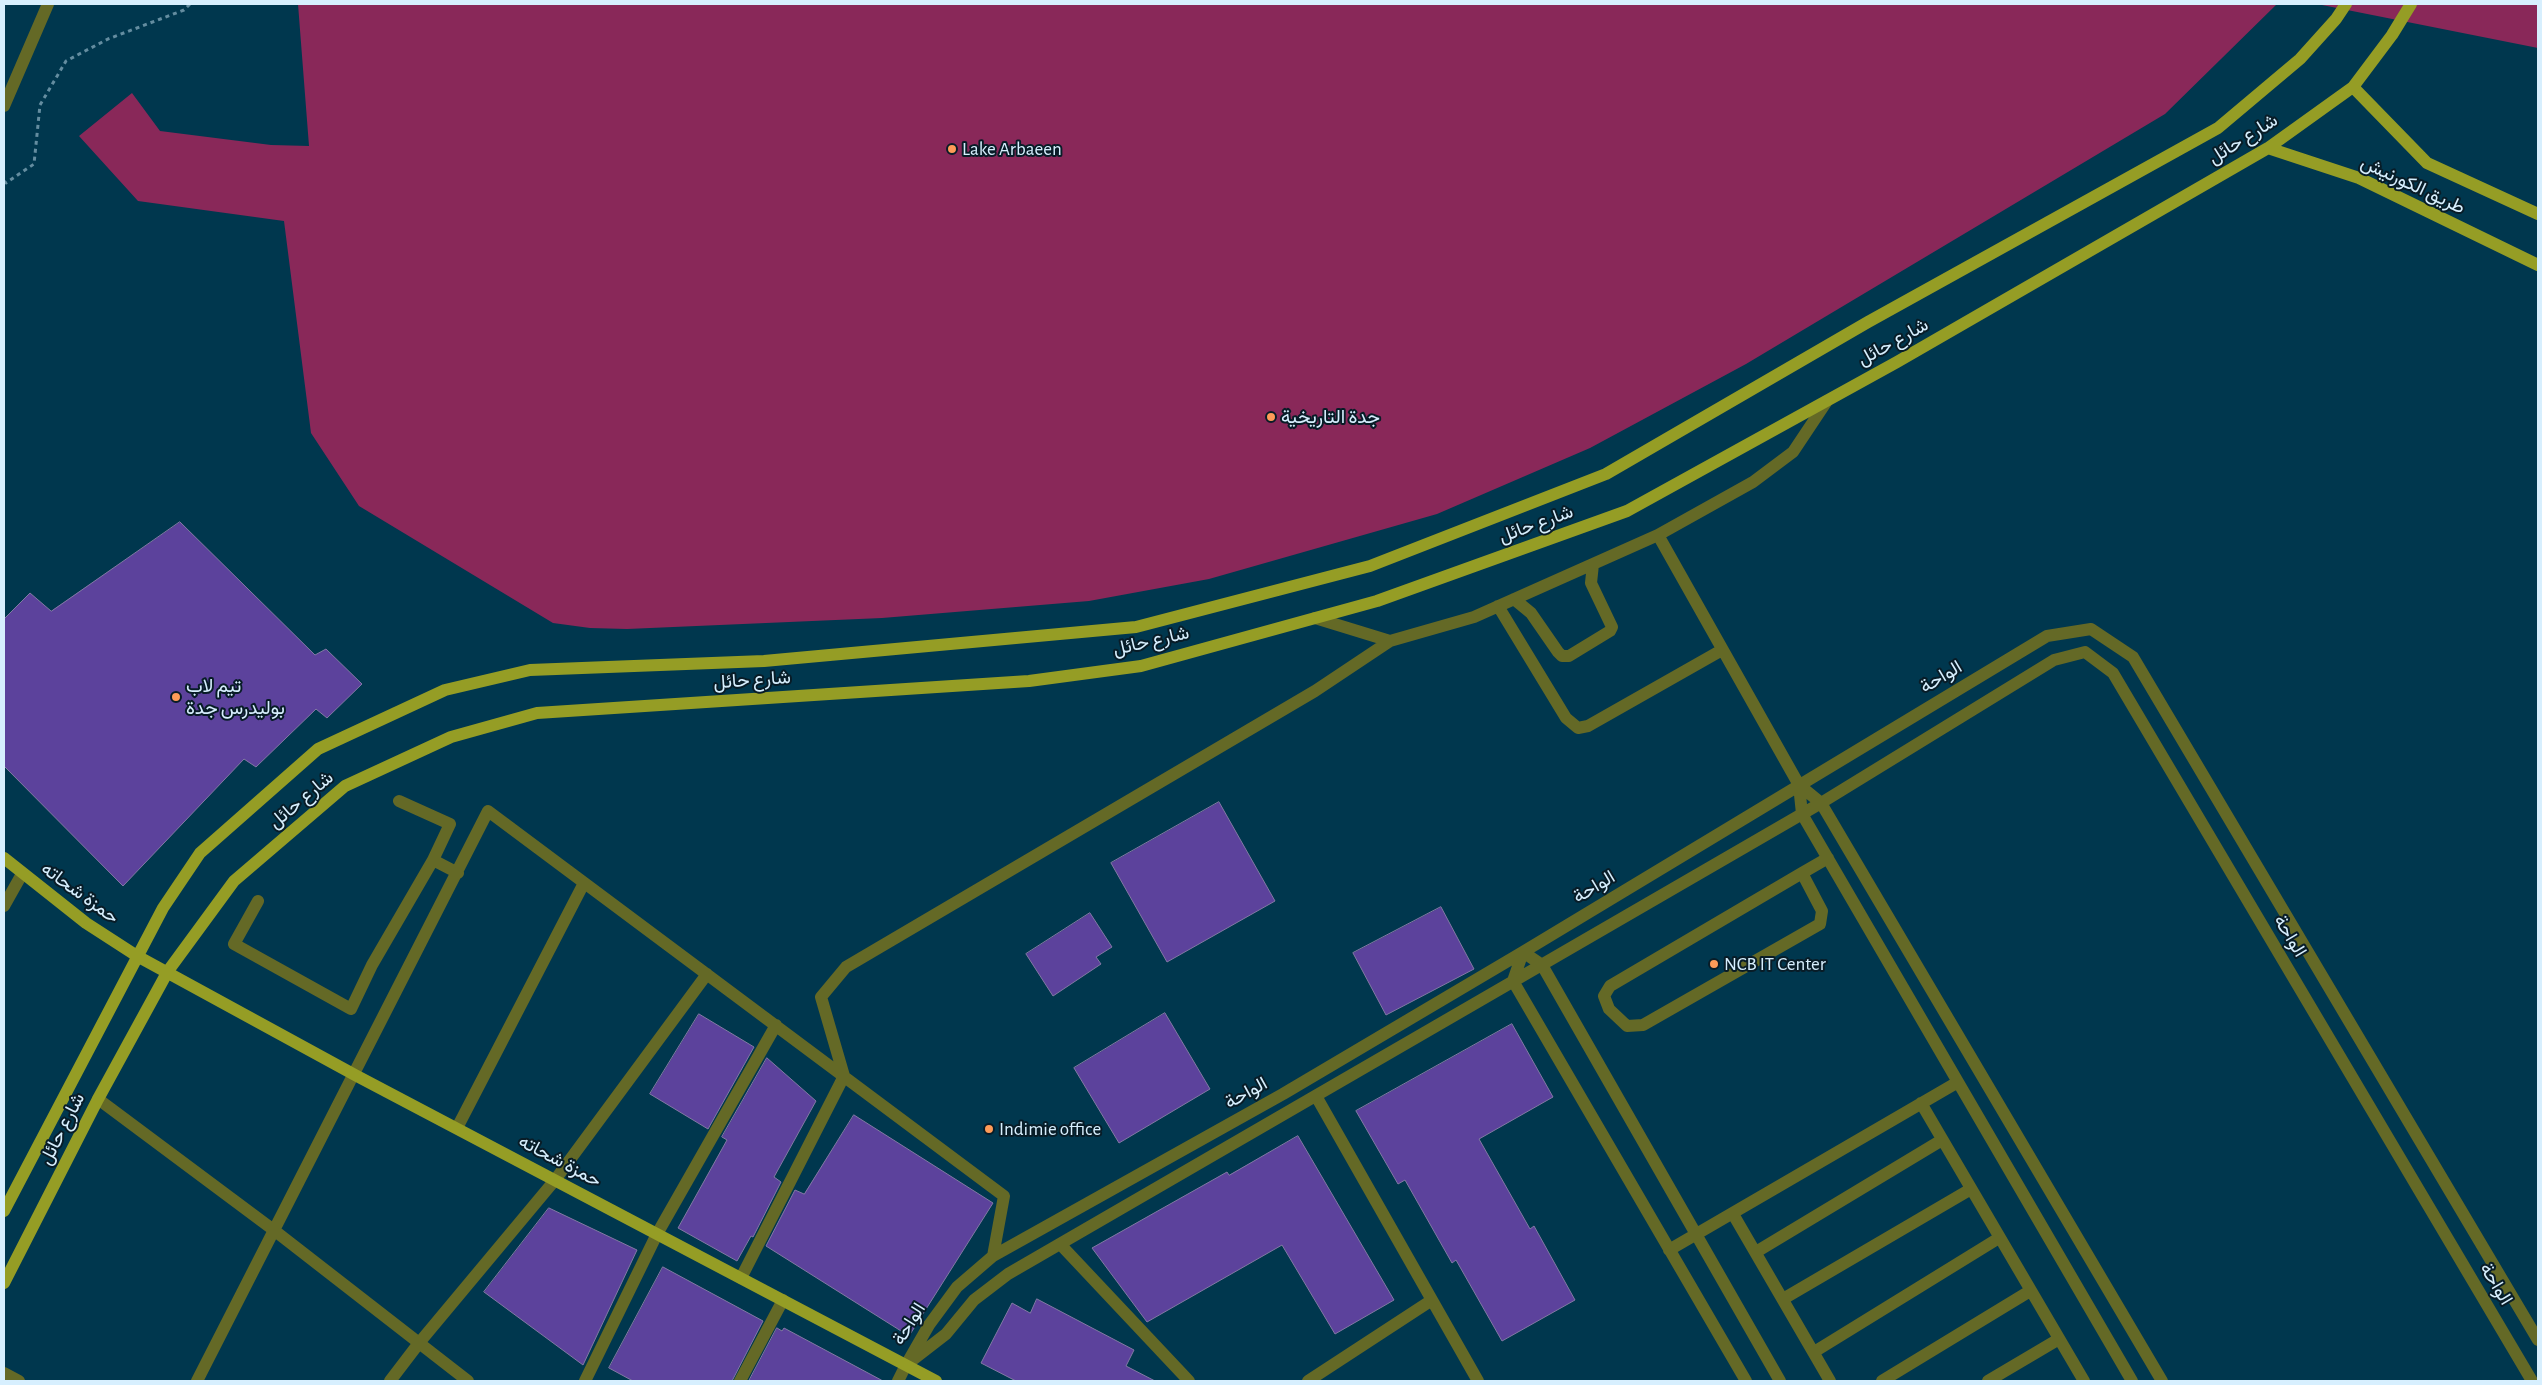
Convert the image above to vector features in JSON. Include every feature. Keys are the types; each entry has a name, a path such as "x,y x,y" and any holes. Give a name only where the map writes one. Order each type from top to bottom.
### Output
{"main road":[{"name":"شارع حائل","path":"4,1211 162,908 200,853 318,749 445,690 530,670 764,661 1136,627 1370,566 1606,474 1868,322 2218,128 2300,59 2336,19 2346,4"},
{"name":"شارع حائل","path":"4,1283 98,1099 168,971 234,881 345,786 451,737 537,712 1029,681 1140,666 1377,601 1627,511 1827,401 2268,148 2353,87 2392,35 2411,4"},
{"name":"طريق الكورنيش","path":"2353,87 2427,163 2538,214"},
{"name":"طريق الكورنيش","path":"2268,148 2358,178 2538,265"},
{"name":"حمزة شحاته","path":"4,858 86,923 137,956 168,971 355,1075 936,1381"}],"street":[{"path":"4,106 48,4"},
{"path":"741,1278 844,1076 821,996 846,968 1315,691 1390,641 1474,617 1658,535 1753,482 1793,452 1827,401"},
{"path":"1658,535 1799,785 1821,803 2162,1381"},
{"path":"1514,599 1531,613 1558,652 1562,656 1569,656 1610,631 1612,627 1591,583 1593,564"},
{"path":"1498,606 1566,718 1578,728 1588,726 1722,650"},
{"path":"1315,618 1390,641"},
{"name":"الواحة","path":"906,1365 929,1325 957,1287 993,1256 1283,1094 1523,952 2047,636 2091,630 2134,657 2538,1340"},
{"name":"الواحة","path":"906,1365 946,1334 974,1300 1008,1274 1821,803 2054,660 2085,652 2113,673 2532,1381"},
{"path":"1799,785 1802,814 2132,1381"},
{"path":"258,901 234,944 350,1010 372,965 433,860 450,824 399,801"},
{"path":"197,1381 488,812 1004,1196 993,1256"},
{"path":"1802,873 1822,911 1820,924 1643,1025 1627,1026 1608,1009 1604,996 1610,986 1802,873 1828,858"},
{"path":"433,860 458,873"},
{"path":"4,906 22,874"},
{"path":"457,1128 584,883"},
{"path":"1746,1381 1514,981 1523,952 1542,965 1780,1381"},
{"path":"390,1381 419,1343 555,1180 707,974"},
{"path":"585,1381 657,1234 776,1025"},
{"path":"1669,1250 1958,1082"},
{"path":"1316,1096 1478,1381"},
{"path":"98,1099 274,1231 468,1381"},
{"path":"1921,1103 2084,1381"},
{"path":"1756,1252 1942,1140"},
{"path":"1783,1299 1971,1189"},
{"path":"1733,1214 1830,1381"},
{"path":"1814,1352 1999,1238"},
{"path":"1060,1244 1189,1381"},
{"path":"1882,1381 2030,1291"},
{"path":"740,1381 783,1300"},
{"path":"1308,1381 1432,1300"},
{"path":"1988,1381 2059,1339"},
{"path":"898,1381 906,1365"},
{"path":"4,1374 19,1381"}],"path":[{"path":"4,181 6,183 34,164 40,105 66,61 108,39 184,10 190,4"}],"shaded area":[{"path":"298,4 2277,4 2165,114 1746,364 1590,448 1437,514 1209,579 1089,601 882,618 627,629 590,628 553,623 359,506 311,433 284,221 138,201 79,136 132,93 160,131 271,145 309,146"},
{"path":"2317,4 2538,4 2538,48"}],"building":[{"name":"تيم لاب بوليدرس جدة","path":"180,522 315,655 326,649 362,684 327,718 316,709 256,767 244,759 123,886 4,766 4,619 30,593 51,611"},
{"path":"1219,802 1275,901 1167,962 1111,863"},
{"path":"1441,907 1474,969 1386,1015 1353,953"},
{"path":"1090,913 1112,947 1096,957 1101,964 1053,996 1026,954"},
{"path":"1165,1013 1210,1089 1119,1143 1074,1068"},
{"path":"699,1014 754,1047 708,1129 650,1094"},
{"path":"1512,1024 1553,1097 1479,1139 1530,1229 1534,1226 1575,1300 1502,1341 1456,1260 1452,1263 1405,1180 1398,1184 1356,1111"},
{"path":"767,1058 816,1101 774,1177 781,1182 753,1237 751,1236 737,1261 678,1228 727,1140 722,1137"},
{"path":"854,1115 993,1203 909,1336 766,1246 795,1190 804,1194"},
{"path":"1298,1136 1394,1300 1335,1334 1282,1245 1147,1322 1092,1248 1227,1172 1229,1175"},
{"path":"549,1208 637,1250 583,1365 484,1292"},
{"path":"663,1267 763,1321 732,1381 633,1381 609,1368"},
{"path":"1037,1299 1134,1350 1126,1366 1155,1381 1016,1381 981,1363 1012,1303 1030,1313"},
{"path":"777,1328 782,1331 784,1328 883,1381 749,1381"}],"place":[{"name":"Lake Arbaeen","path":"952,149"},
{"name":"جدة التاريخية","path":"1271,417"},
{"name":"تيم لاب بوليدرس جدة","path":"176,697"},
{"name":"NCB IT Center","path":"1714,964"},
{"name":"Indimie office","path":"989,1129"}]}
